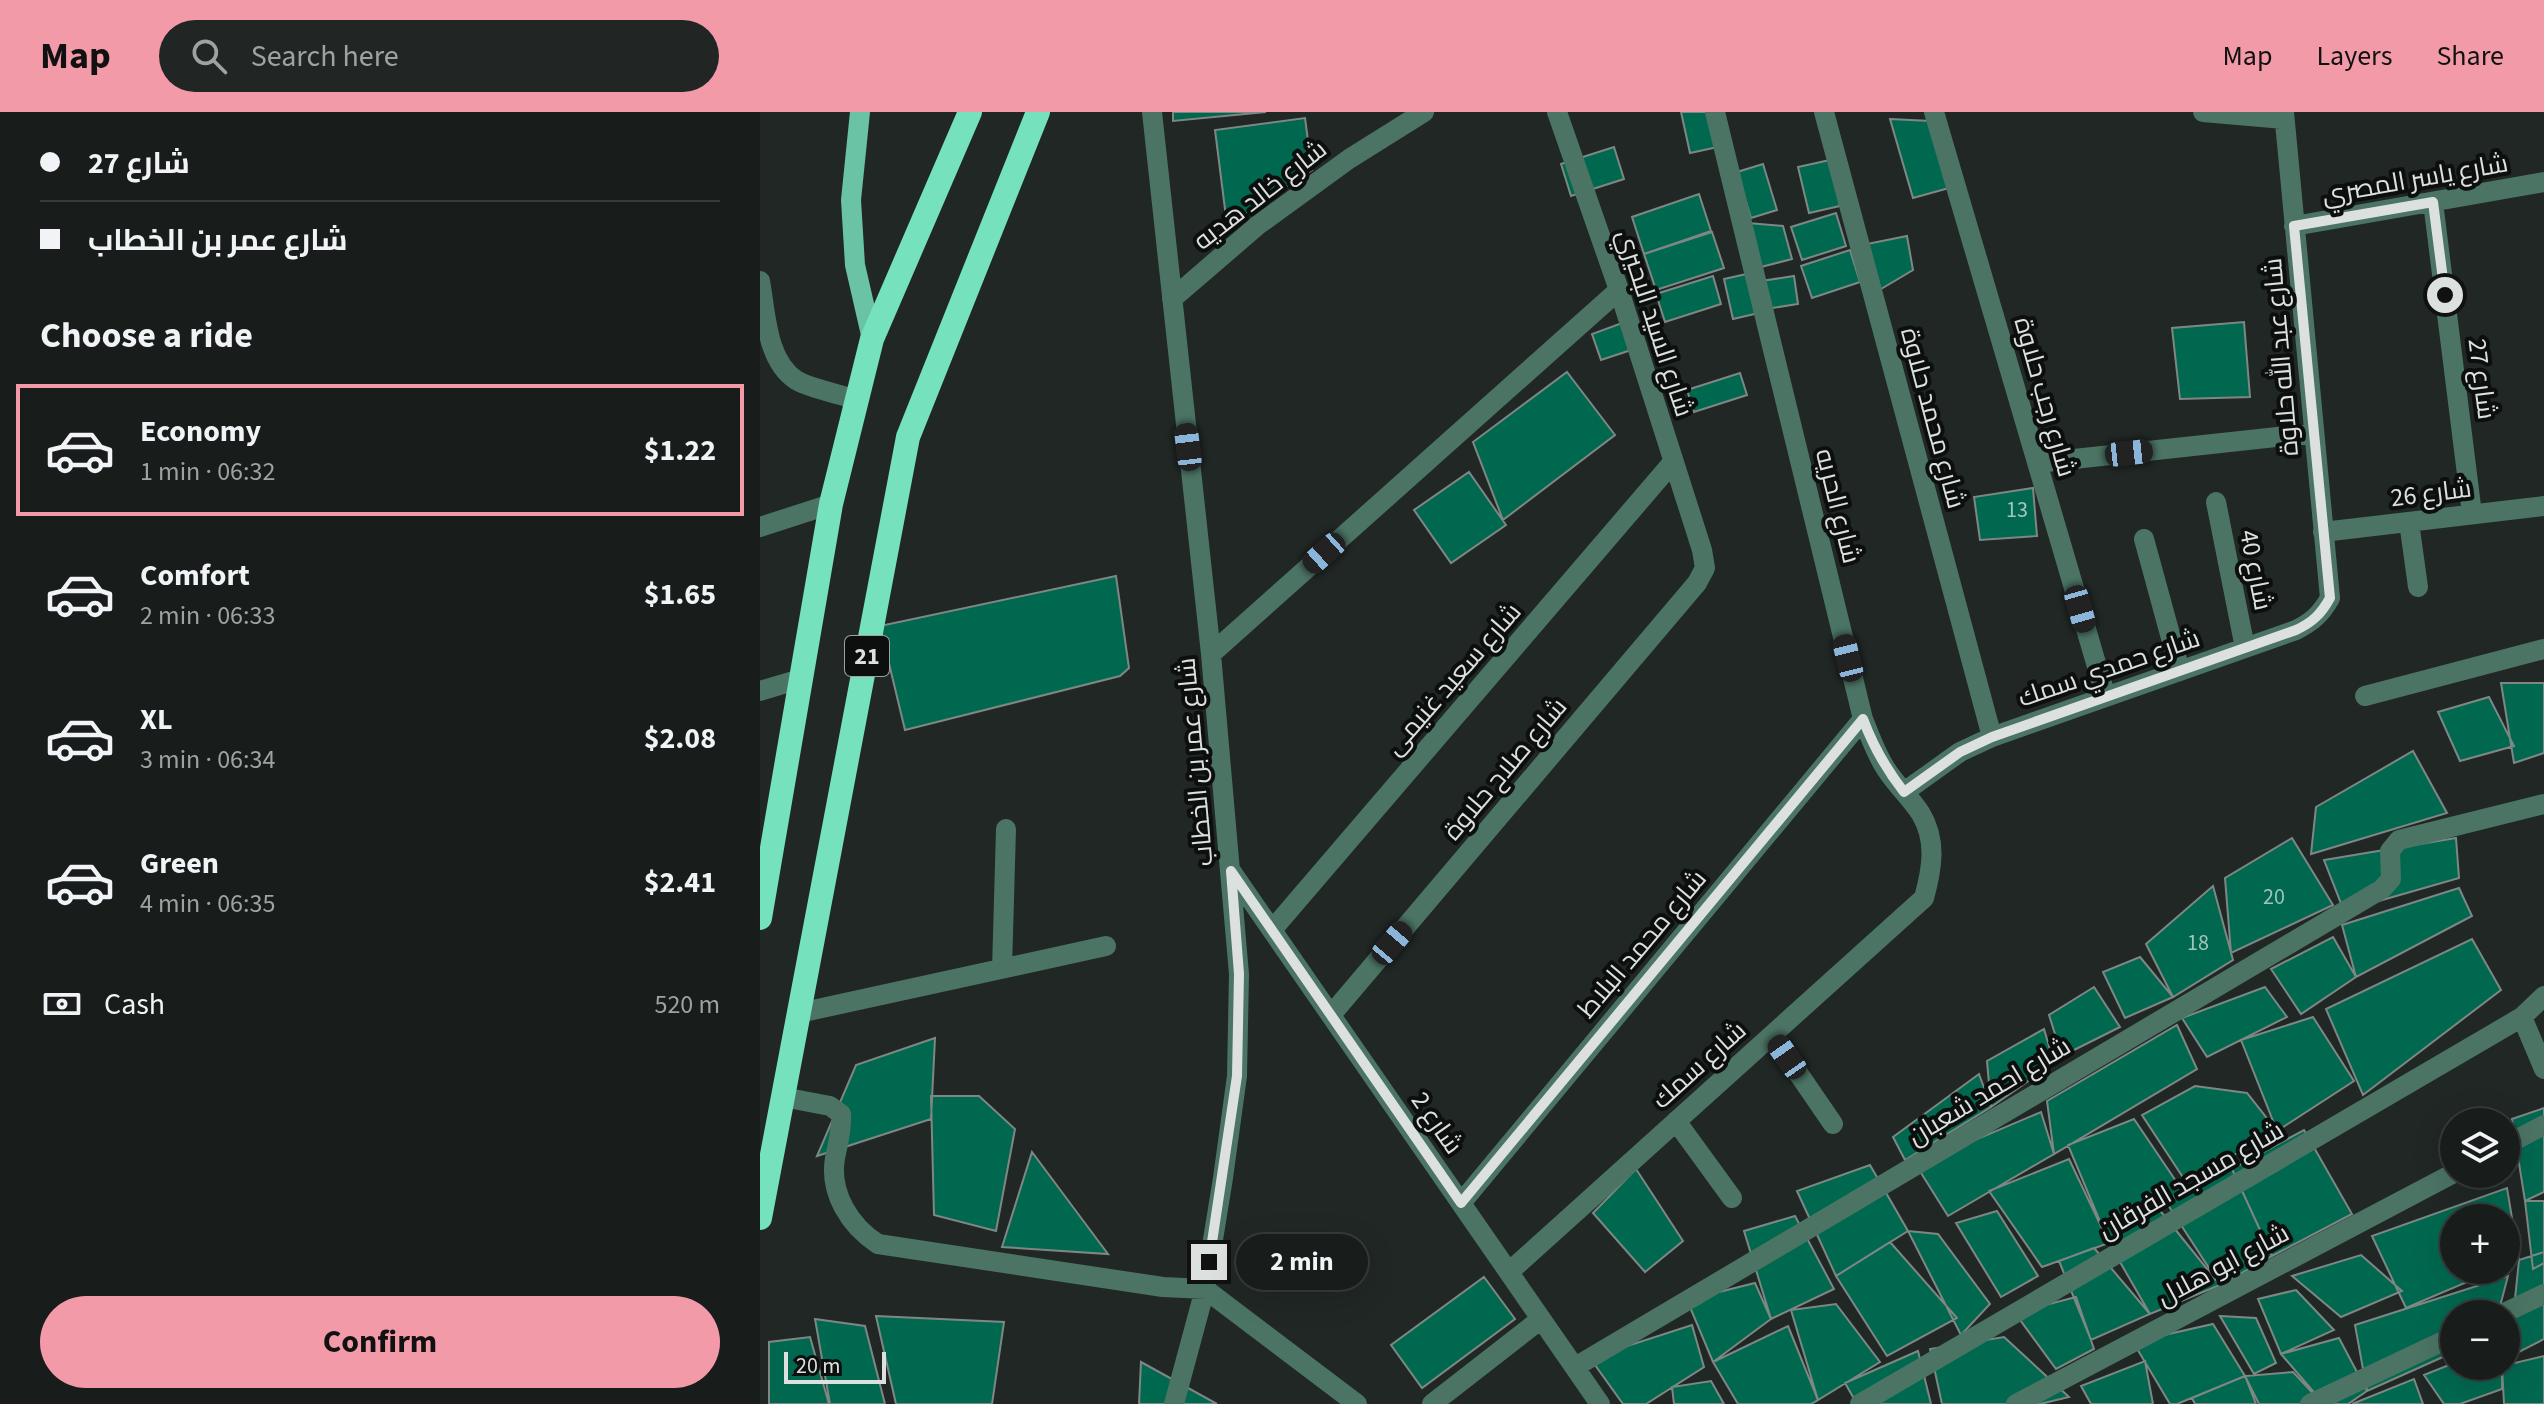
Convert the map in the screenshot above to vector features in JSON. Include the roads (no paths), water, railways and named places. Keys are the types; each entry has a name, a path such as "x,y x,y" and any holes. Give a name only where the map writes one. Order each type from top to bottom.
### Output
{"highway":[{"name":"21","path":"760,918 831,504 872,339 970,112"},
{"name":"21","path":"760,1218 775,1112 799,1013 908,437 1038,112"}],"main road":[{"path":"860,112 851,200 855,265 872,339"}],"street":[{"name":"شارع عمر بن الخطاب","path":"1152,112 1211,654 1239,974 1237,1076 1205,1289 1174,1404"},
{"name":"شارع خالد هديه","path":"1172,299 1258,225 1349,159 1424,112"},
{"name":"شارع السيد البحيري","path":"1557,112 1619,290 1702,550"},
{"name":"شارع الحريه","path":"1715,112 1863,719 1880,758 1922,815 1931,841 1932,870 1924,898"},
{"name":"شارع محمد حلاوة","path":"1824,112 1992,737"},
{"name":"شارع رجب حلاوة","path":"1934,112 2106,697"},
{"path":"2203,112 2284,116"},
{"name":"شارع عبد الله حلاوة","path":"2284,116 2330,598"},
{"name":"شارع ياسر المصري","path":"2294,226 2544,182"},
{"name":"شارع 27","path":"2433,202 2472,514"},
{"path":"760,281 770,337 779,363 797,380 857,400"},
{"path":"1211,654 1619,290"},
{"path":"2037,463 2314,433"},
{"name":"شارع سعيد غنيمى","path":"1272,930 1673,462"},
{"name":"شارع 40","path":"2216,502 2245,648"},
{"path":"761,520 831,504"},
{"name":"شارع 26","path":"2323,532 2544,506"},
{"path":"2409,522 2418,587"},
{"path":"2144,539 2180,671"},
{"name":"شارع صلاح حلاوة","path":"1331,1015 1697,583 1705,568 1702,550"},
{"name":"شارع حمدي سمك","path":"1904,792 1960,752 1992,737 2310,623 2322,612 2330,598"},
{"path":"2365,696 2544,649"},
{"path":"760,691 800,679"},
{"name":"شارع محمد البلاط","path":"1461,1203 1863,719"},
{"name":"شارع احمد شعبان","path":"1575,1367 2382,889 2391,879 2390,851 2399,840 2544,804"},
{"path":"1002,969 1006,829"},
{"name":"شارع 2","path":"1231,871 1600,1404"},
{"name":"شارع سمك","path":"1509,1272 1924,898"},
{"path":"799,1013 1106,946"},
{"name":"شارع مسجد الفرقان","path":"1860,1404 2522,1017 2544,996"},
{"path":"2522,1017 2544,1069"},
{"path":"1772,1035 1833,1124"},
{"path":"775,1112 830,1106 841,1114 842,1129 834,1162 836,1194 862,1234 878,1244 1163,1287 1205,1289 1357,1404"},
{"path":"1676,1121 1732,1198"},
{"path":"2520,1138 2544,1125"},
{"name":"شارع ابو هلال","path":"2016,1404 2440,1180"},
{"path":"2520,1305 2544,1294"},
{"path":"1432,1404 1541,1319"},
{"path":"2310,1404 2440,1343"}]}
